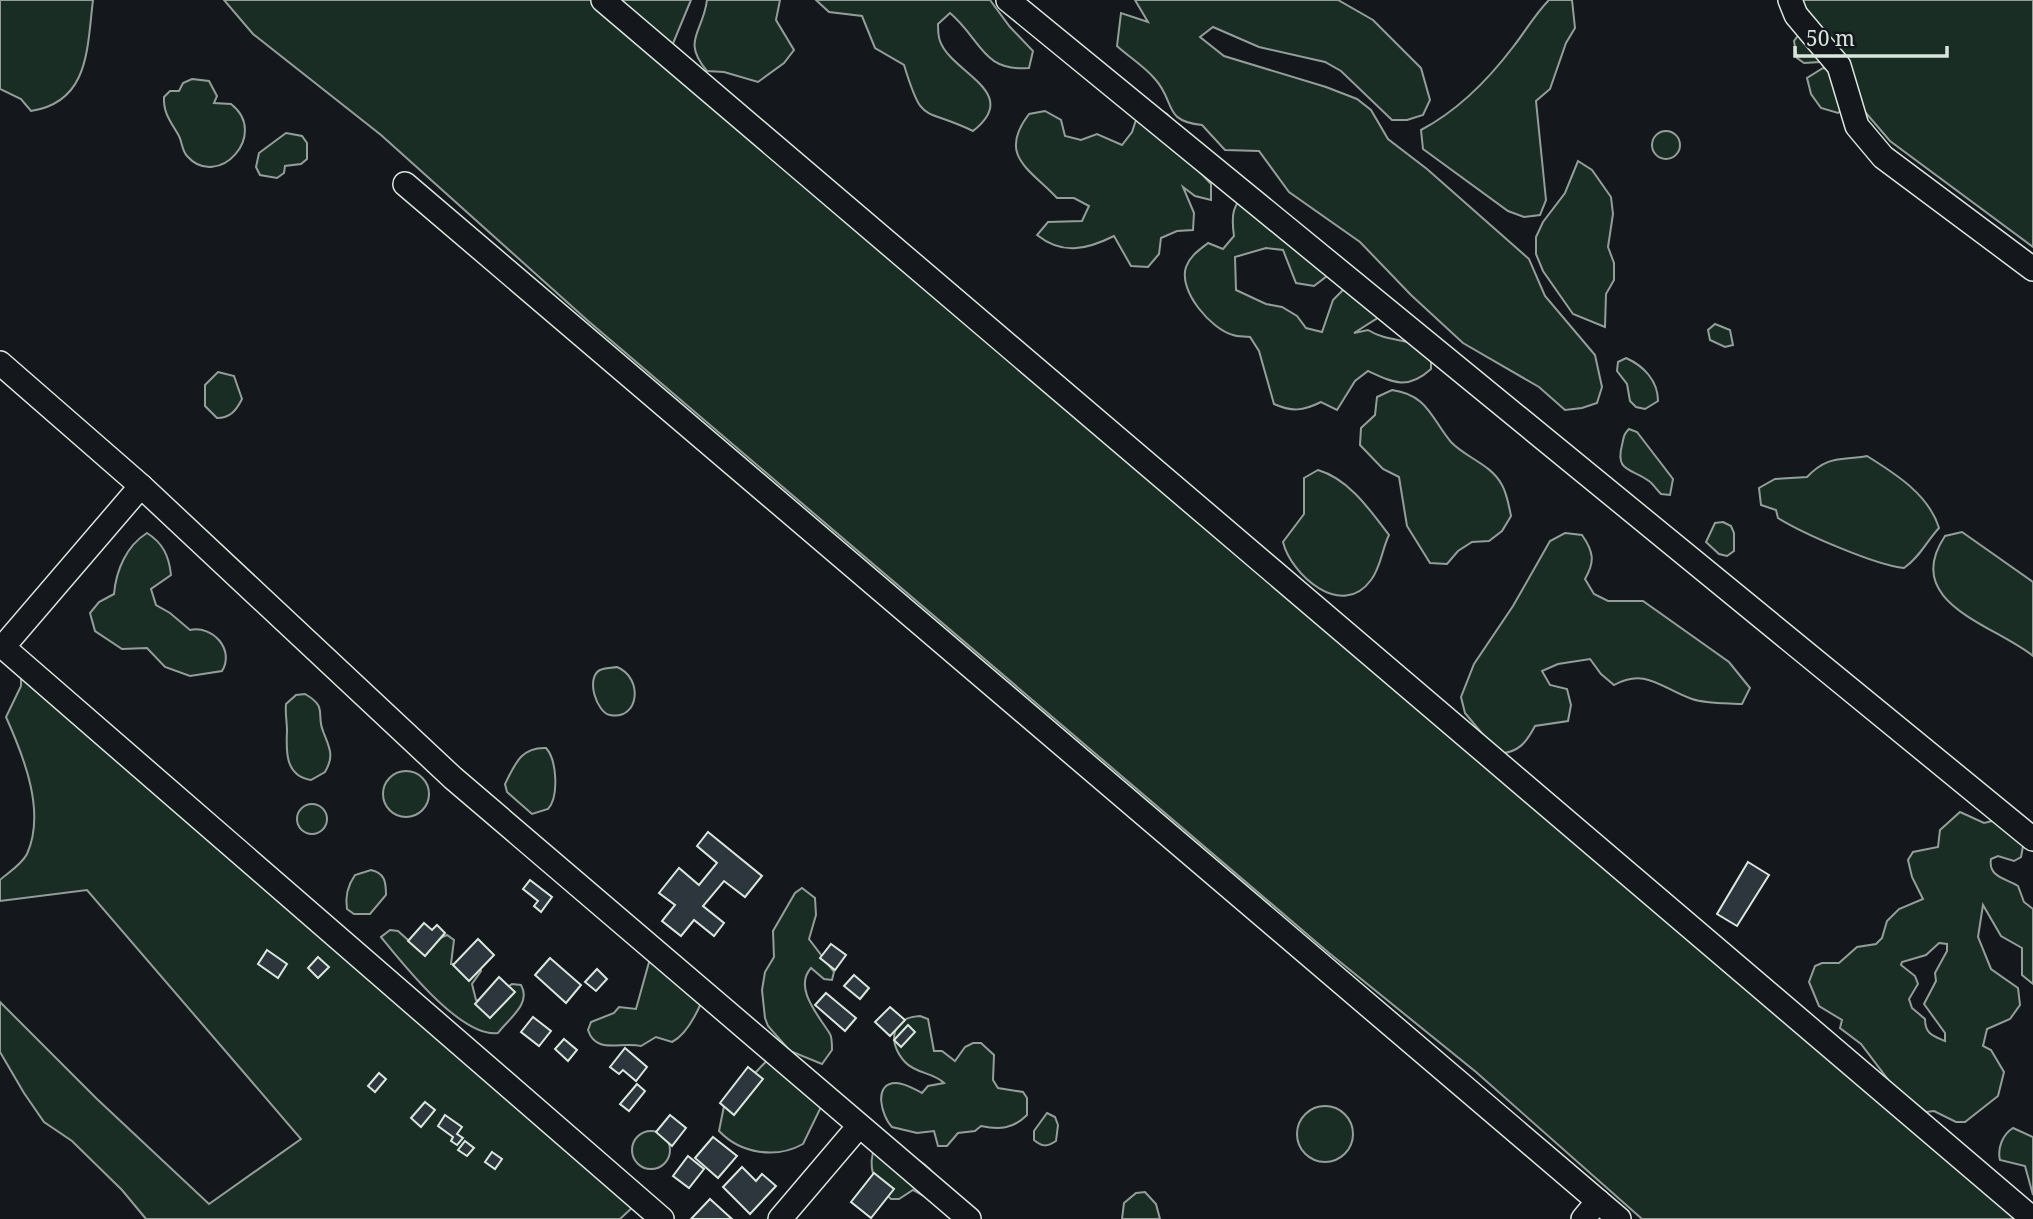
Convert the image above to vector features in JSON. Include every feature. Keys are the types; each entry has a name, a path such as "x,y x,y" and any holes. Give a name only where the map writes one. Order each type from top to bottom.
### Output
{"street":[{"path":"603,0 2033,1219"},
{"path":"1008,0 2033,839"},
{"path":"1790,0 1796,15 1839,66 1857,126 1883,157 2033,269"},
{"path":"405,184 1619,1219"},
{"path":"0,363 141,486 453,778 969,1219"},
{"path":"141,486 3,647 662,1219"},
{"path":"780,1219 859,1126"},
{"path":"1583,1219 1598,1201"}],"green space":[{"path":"0,0 93,0 82,70 65,96 50,106 31,111 21,99 0,89"},
{"path":"224,0 691,0 669,53 2032,1219 1642,1219 1476,1072 1329,953 587,320 381,135 253,34"},
{"path":"707,0 780,0 776,20 794,50 784,63 758,82 724,72 707,71 695,51 695,44"},
{"path":"816,0 990,0 1010,27 1033,51 1029,68 1013,68 992,59 950,13 938,24 939,39 947,52 987,94 990,105 986,117 973,131 926,112 921,107 904,65 875,48 862,16 829,12"},
{"path":"1135,0 1338,0 1373,20 1421,68 1430,100 1423,115 1407,120 1392,120 1341,71 1325,62 1259,47 1213,27 1200,37 1224,56 1326,87 1357,99 1371,110 1388,139 1427,169 1529,259 1545,296 1595,355 1602,387 1597,403 1565,410 1539,387 1463,343 1411,295 1360,242 1289,192 1259,151 1225,150 1202,125 1189,123 1175,115 1155,79 1117,46 1121,13 1148,22"},
{"path":"1549,0 1572,0 1575,28 1566,43 1550,89 1536,101 1546,200 1540,215 1524,217 1508,211 1423,149 1421,130 1447,114 1482,83"},
{"path":"1801,0 2033,0 2033,247 1890,141 1853,98"},
{"path":"1800,33 1821,54 1820,62 1804,63 1797,58 1794,41"},
{"path":"1823,68 1831,70 1844,108 1838,113 1821,108 1811,94 1807,78"},
{"path":"192,79 209,81 217,96 214,103 231,104 242,116 245,130 242,143 225,163 212,167 199,165 187,156 168,117 164,97 170,91 179,91 183,83"},
{"path":"1153,106 1167,114 1189,140 1199,171 1211,184 1211,200 1195,196 1183,187 1194,213 1193,230 1177,231 1161,238 1159,254 1148,267 1131,266 1114,236 1094,245 1065,248 1037,235 1048,222 1082,221 1089,206 1074,198 1057,198 1021,161 1016,141 1029,114 1045,111 1061,120 1065,136 1081,140 1097,134 1122,145 1132,132 1138,114"},
{"path":"1666,131 1676,135 1680,145 1676,155 1666,159 1656,155 1652,145 1656,135"},
{"path":"286,133 302,136 307,143 307,159 301,164 285,166 284,173 277,178 260,175 256,167 259,153"},
{"path":"1578,161 1592,170 1611,197 1613,214 1608,247 1614,263 1614,280 1606,294 1605,327 1573,314 1543,271 1536,254 1536,237 1543,222 1565,193"},
{"path":"1249,191 1324,258 1327,276 1314,286 1296,283 1283,250 1266,248 1235,257 1236,290 1266,304 1282,307 1297,316 1306,328 1322,332 1333,300 1346,287 1379,317 1354,333 1368,330 1384,337 1415,344 1431,353 1431,369 1423,376 1408,382 1393,381 1368,371 1355,381 1337,410 1321,402 1298,409 1274,404 1259,351 1250,337 1235,336 1224,331 1206,317 1192,297 1185,277 1186,267 1192,256 1208,243 1223,249 1234,236 1234,210"},
{"path":"1715,324 1730,330 1733,345 1725,347 1710,340 1708,330"},
{"path":"1626,358 1639,365 1656,387 1658,401 1645,409 1636,407 1630,401 1627,384 1617,371 1618,362"},
{"path":"218,372 234,376 242,399 232,413 217,418 205,406 205,385"},
{"path":"1392,390 1421,402 1451,442 1492,472 1507,496 1511,516 1502,531 1489,541 1472,542 1458,551 1447,564 1430,563 1407,526 1399,477 1383,469 1360,445 1361,428 1375,415 1377,397"},
{"path":"1629,429 1637,432 1673,479 1670,495 1661,494 1649,481 1623,465 1620,454 1624,436"},
{"path":"1867,456 1900,478 1919,495 1928,505 1939,528 1904,568 1858,555 1822,540 1778,518 1776,510 1761,505 1759,488 1775,479 1807,477 1828,462"},
{"path":"1318,470 1340,480 1349,488 1389,535 1371,580 1359,591 1346,596 1319,588 1307,579 1288,555 1283,542 1304,514 1304,478"},
{"path":"1723,522 1731,526 1734,533 1734,551 1727,556 1719,554 1706,542 1715,523"},
{"path":"1962,532 2033,582 2033,656 1958,610 1943,595 1934,579 1934,559 1945,536"},
{"path":"147,533 164,551 171,575 151,589 156,605 190,630 199,629 214,635 224,647 226,655 222,671 190,676 165,667 147,648 122,649 95,631 90,613 99,602 114,594 123,560 133,545"},
{"path":"1565,533 1582,535 1589,547 1592,562 1585,579 1594,594 1608,601 1643,601 1729,662 1750,688 1742,704 1698,701 1645,679 1635,678 1614,685 1590,659 1558,664 1542,671 1550,685 1567,689 1571,705 1568,721 1535,726 1521,746 1499,754 1465,713 1461,697 1474,664 1513,606 1550,541"},
{"path":"617,667 626,672 631,680 634,697 627,712 610,715 605,713 597,702 593,680 600,670"},
{"path":"21,675 635,1205 620,1219 146,1219 122,1190 72,1141 44,1122 24,1093 0,1052 0,1002 97,1099 209,1204 301,1139 87,890 0,901 0,880 25,858 32,838 34,820 26,767 6,717 21,686"},
{"path":"305,694 319,707 330,756 325,772 311,780 302,778 292,768 287,747 286,704 296,695"},
{"path":"546,748 554,769 554,796 548,809 532,814 507,792 505,784 520,758 530,750"},
{"path":"406,771 422,778 429,794 422,810 406,817 390,810 383,794 390,778"},
{"path":"312,804 323,808 327,819 323,830 312,834 301,830 297,819 301,808"},
{"path":"1960,812 1984,823 1992,821 1997,814 2024,841 2021,857 2014,861 1998,856 1991,859 1992,870 2018,886 2024,902 2033,909 2033,984 2022,975 2022,948 2001,936 1983,905 1978,937 1991,969 2018,988 2020,1005 2010,1019 1987,1029 1983,1046 1991,1050 2004,1072 1998,1096 1965,1122 1956,1122 1934,1111 1926,1112 1893,1086 1861,1044 1840,1028 1842,1020 1819,1006 1809,982 1815,966 1822,963 1839,963 1857,947 1876,944 1882,938 1887,921 1899,909 1923,899 1912,877 1908,860 1913,852 1938,847 1940,830","holes":["1939,943 1947,944 1947,951 1935,973 1936,981 1924,1004 1945,1033 1945,1041 1931,1034 1926,1028 1925,1019 1912,1008 1909,999 1918,984 1915,976 1901,965 1902,962 1926,955"]},
{"path":"371,870 384,879 386,895 370,914 354,914 347,909 349,887 355,875"},
{"path":"802,888 815,898 816,915 809,939 834,972 832,980 824,979 811,968 806,976 806,993 831,1037 832,1050 822,1064 790,1051 768,1026 765,1018 762,990 765,972 774,957 773,931 795,893"},
{"path":"390,930 398,931 417,948 447,935 454,940 451,964 479,964 481,971 472,984 476,1000 484,1002 512,984 521,985 524,992 521,1005 498,1033 483,1031 467,1024 418,981 381,937"},
{"path":"651,955 702,1001 690,1024 682,1035 672,1042 656,1037 641,1046 610,1046 597,1042 588,1030 591,1022 614,1013 619,1007 636,1009"},
{"path":"910,1017 928,1019 934,1051 942,1051 955,1061 965,1047 981,1043 994,1055 993,1080 998,1088 1023,1092 1027,1098 1027,1115 1006,1127 981,1126 975,1131 958,1133 947,1146 938,1146 934,1131 917,1133 892,1127 885,1116 881,1101 884,1088 896,1083 922,1093 928,1086 944,1083 909,1066 896,1047 894,1039 898,1026"},
{"path":"773,1054 821,1107 803,1144 782,1152 770,1153 738,1145 719,1131 724,1106"},
{"path":"1325,1106 1336,1108 1345,1114 1351,1123 1351,1145 1345,1154 1336,1160 1325,1162 1314,1160 1305,1154 1299,1145 1297,1134 1299,1123 1305,1114 1314,1108"},
{"path":"1047,1113 1055,1117 1058,1125 1056,1141 1045,1145 1034,1140 1034,1131"},
{"path":"2013,1128 2033,1137 2033,1195 2025,1166 2000,1160 2002,1142"},
{"path":"651,1131 665,1136 670,1150 665,1164 651,1169 637,1164 632,1150 637,1136"},
{"path":"875,1146 910,1157 932,1172 937,1180 927,1198 913,1190 899,1199 891,1199 885,1194 876,1182 872,1168"},
{"path":"1145,1192 1156,1204 1160,1219 1122,1219 1124,1203 1136,1193"}],"building":[{"path":"708,832 762,876 745,897 724,881 703,906 724,923 714,936 694,920 681,936 662,921 675,905 659,893 679,868 699,885 717,863 697,846"},
{"path":"1748,862 1769,875 1737,926 1717,914"},
{"path":"530,880 552,897 541,912 534,906 538,901 523,889"},
{"path":"424,923 432,930 437,925 445,933 425,956 408,941"},
{"path":"478,939 494,955 469,981 453,965"},
{"path":"831,944 846,955 835,970 820,958"},
{"path":"267,950 287,964 278,978 258,964"},
{"path":"318,957 329,967 318,978 308,968"},
{"path":"550,958 581,985 566,1003 535,975"},
{"path":"597,969 607,979 596,991 585,982"},
{"path":"854,975 869,988 860,999 844,986"},
{"path":"499,977 515,992 490,1018 475,1004"},
{"path":"826,993 856,1018 845,1031 815,1005"},
{"path":"890,1007 905,1020 890,1036 875,1022"},
{"path":"533,1017 551,1031 539,1046 521,1032"},
{"path":"908,1025 915,1032 901,1047 894,1040"},
{"path":"564,1039 577,1050 568,1061 555,1049"},
{"path":"625,1048 647,1067 636,1081 623,1070 619,1074 610,1067"},
{"path":"748,1067 763,1079 734,1115 720,1103"},
{"path":"379,1073 386,1079 375,1092 368,1086"},
{"path":"637,1084 645,1091 629,1111 620,1104"},
{"path":"425,1102 435,1110 421,1127 411,1118"},
{"path":"445,1115 462,1127 457,1134 463,1138 457,1145 451,1141 453,1137 438,1126"},
{"path":"670,1115 686,1128 672,1146 656,1132"},
{"path":"713,1137 737,1156 718,1178 695,1158"},
{"path":"465,1141 474,1148 467,1156 458,1150"},
{"path":"492,1152 502,1159 495,1169 485,1162"},
{"path":"688,1156 704,1169 689,1188 673,1176"},
{"path":"742,1167 756,1181 762,1174 776,1186 750,1214 723,1187"},
{"path":"874,1173 894,1189 871,1218 851,1202"},
{"path":"710,1199 732,1219 691,1219"}]}
